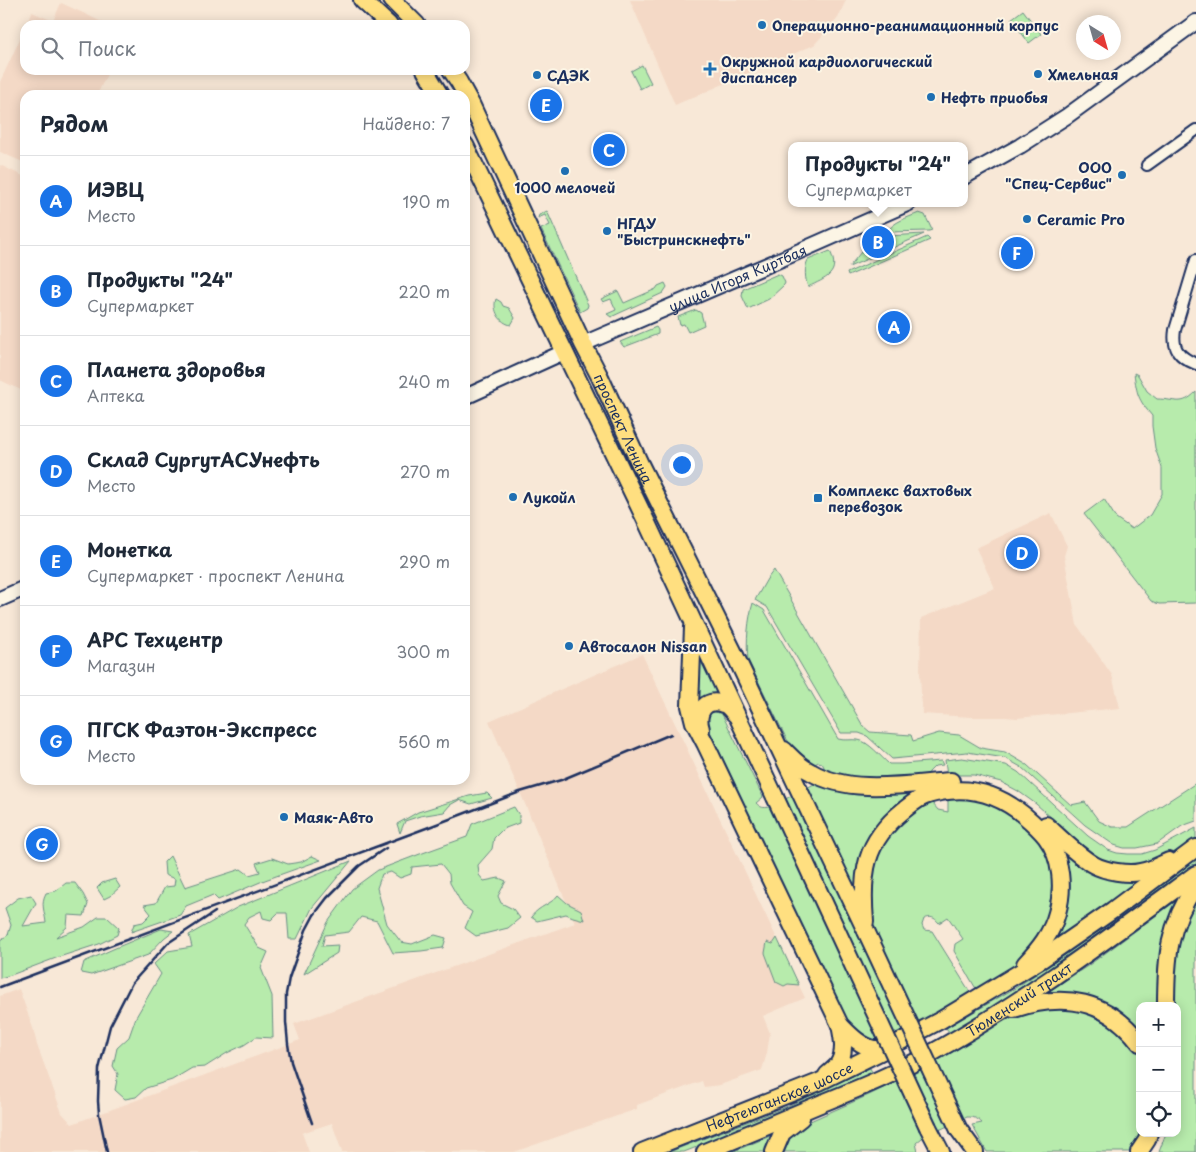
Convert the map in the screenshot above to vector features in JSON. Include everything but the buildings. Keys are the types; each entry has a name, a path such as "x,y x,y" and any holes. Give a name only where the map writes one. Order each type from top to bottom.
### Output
{"main road":[{"path":"362,0 384,20"},
{"path":"392,0 412,20"},
{"path":"968,175 1020,146 1067,116 1196,22"},
{"path":"428,75 437,90"},
{"name":"проспект Ленина","path":"454,75 463,90"},
{"name":"проспект Ленина","path":"470,104 640,464 770,727 959,1130"},
{"name":"проспект Ленина","path":"470,155 737,715 933,1143"},
{"name":"улица Игоря Киртбая","path":"564,352 900,207"},
{"path":"470,395 564,352"},
{"path":"0,599 20,590"},
{"path":"693,622 690,706 694,722 840,1025 843,1053 837,1066 819,1082"},
{"path":"705,743 699,722 700,712 705,705 714,702 723,704 737,715"},
{"path":"770,727 795,762 810,772 832,781 859,787 947,786 982,792 1004,801 1041,830 1056,854 1060,871 1061,888 1056,917 1050,931 1035,953 1022,967 990,991"},
{"path":"866,931 863,890 866,866 878,836 891,821 920,799 965,780 982,782 1003,789 1022,803 1064,842 1094,865 1109,870 1140,873 1193,850"},
{"name":"Тюменский тракт","path":"886,1049 941,1020 1042,959 1113,910 1193,850"},
{"name":"Тюменский тракт","path":"828,1101 929,1055 995,1015 1072,964 1196,874"},
{"path":"1166,1002 1167,965 1171,936 1183,907 1196,885"},
{"path":"995,1015 1023,1006 1044,1002 1065,1001 1083,1004 1110,1014 1125,1026 1136,1039"},
{"path":"840,1025 861,1043 874,1049 886,1049"},
{"name":"Нефтеюганское шоссе","path":"642,1152 819,1082 886,1049"},
{"path":"774,1152 782,1134 798,1120 828,1101"},
{"name":"Нефтеюганское шоссе","path":"705,1152 828,1101"},
{"path":"959,1130 969,1152"},
{"path":"959,1130 975,1152"},
{"path":"1139,1152 1147,1137"},
{"path":"1149,1152 1158,1137"}],"street":[{"path":"1147,166 1196,130"},
{"path":"1196,260 1174,338 1175,346 1184,358 1196,364"}],"shaded area":[{"name":"Окружной кардиологический диспансер","path":"630,0 846,0 838,18 814,45 675,105"},
{"path":"61,3 97,20 53,20"},
{"path":"32,12 51,20 29,20"},
{"path":"20,39 20,75 107,75 99,90 20,90 20,161 0,152 0,82"},
{"path":"0,165 20,175 20,390 0,380"},
{"path":"1051,513 1067,546 1064,556 1077,625 1112,675 1120,708 1017,718 922,714 920,673 921,618 995,588 976,548"},
{"path":"642,654 805,998 763,1016 770,1033 762,1070 720,1085 704,1087 702,1081 637,1105 637,1109 514,1152 342,1152 332,1123 302,1133 309,1152 0,1152 0,996 19,989 62,1113 72,1124 300,1040 294,1024 575,923 489,721"}],"green space":[{"path":"1023,10 1041,34 1029,43 1011,19"},
{"path":"642,65 651,83 640,89 631,71"},
{"path":"547,211 588,305 587,308 580,312 541,229 550,225 545,215 538,218 539,215"},
{"path":"919,213 925,215 932,230 887,232 897,222"},
{"path":"924,234 849,267 861,252 888,240 887,236"},
{"path":"927,237 930,240 848,276 847,273"},
{"path":"830,251 834,265 833,270 826,278 808,287 805,274 808,260"},
{"path":"778,274 782,276 784,285 769,299 748,309 742,296 743,289"},
{"path":"665,283 667,287 663,293 611,317 607,314 616,310 611,299 603,302 601,299 618,291 624,303"},
{"path":"496,299 503,306 509,308 515,318 511,325 500,319 495,307"},
{"path":"696,310 701,313 704,325 688,332 684,324 680,325 678,317"},
{"path":"656,327 658,334 624,347 620,342"},
{"path":"1134,373 1138,375 1147,391 1157,399 1182,401 1191,397 1196,392 1196,603 1159,604 1151,601 1084,514 1104,499 1116,518 1132,529 1150,515 1162,494 1162,468 1155,448 1152,416 1139,396"},
{"path":"774,570 863,726 870,732 911,735 913,741 939,733 959,735 981,748 1005,752 1027,765 1071,805 1085,802 1099,821 1112,827 1128,827 1196,783 1196,821 1182,826 1157,844 1137,848 1124,848 1114,845 1085,825 1021,767 1005,758 967,752 892,759 867,736 859,733 841,733 767,607 755,600"},
{"path":"753,603 764,610 838,739 862,741 889,764 941,761 943,765 935,766 929,772 928,778 933,804 938,810 948,812 948,799 961,797 975,798 1005,808 1036,835 1050,861 1054,894 1047,925 1023,961 979,990 975,987 954,951 955,944 963,939 948,917 939,923 936,919 924,919 922,925 924,930 932,931 970,992 967,997 906,1031 880,1042 870,1041 848,1023 704,719 710,709 720,710 763,797 756,803 761,807 770,807 818,782 824,772 822,763 818,762 811,767 786,738 748,660 748,631"},
{"path":"697,650 720,698 698,706 695,696"},
{"path":"962,758 1006,765 1018,772 1088,836 1108,850 1117,853 1142,854 1155,850 1196,828 1196,838 1173,856 1132,866 1115,864 1100,858 1080,843 1036,804 1018,791 1001,782 974,775 947,775 945,760"},
{"path":"487,793 492,798 471,804 459,800 450,805 444,812 405,821 400,833 397,824 418,812 469,796"},
{"path":"514,807 519,815 519,823 503,829 494,838 492,849 478,865 479,875 484,881 499,878 506,881 498,896 501,903 513,909 520,918 508,928 476,936 465,928 472,912 463,906 450,883 449,874 441,864 412,867 411,874 400,878 391,872 382,874 377,888 387,924 401,942 412,944 435,935 446,938 443,948 393,953 377,921 361,917 349,932 325,935 322,946 338,945 337,953 304,974 328,922 352,889 378,870 467,837 472,824"},
{"path":"1058,840 1077,855 1146,875 1046,946 1058,925"},
{"path":"170,856 185,887 241,869 249,875 260,872 256,863 272,858 288,864 301,862 312,856 321,860 265,880 218,900 213,895 186,906 180,915 131,932 134,924 143,922 151,914 144,905 156,903 165,887 174,886 175,879 165,875 164,862"},
{"path":"1196,859 1196,864 1020,991 950,1033 946,1028 1015,988 1065,955"},
{"path":"351,861 312,908 297,939 289,939 287,913 278,913 271,920 263,918 261,911 249,917 244,924 259,948 268,952 261,968 272,996 273,1038 256,1037 205,1067 192,1068 172,1080 146,1088 136,1097 125,1099 115,1090 118,1074 113,1066 117,1048 129,1037 136,1017 161,974 154,964 168,951 192,947 189,935 238,907"},
{"path":"115,879 120,887 104,899 97,888 102,883"},
{"path":"66,883 75,883 88,904 84,916 68,915 67,927 56,937 84,927 98,917 107,917 119,928 117,935 99,944 0,978 0,940 8,935 11,925 5,908 18,898 31,895 36,903 23,926 46,923 43,904 46,893 56,891"},
{"path":"558,895 567,903 581,910 584,920 566,914 537,921 531,917"},
{"path":"1184,895 1163,1002 1136,1002 1136,1032 1129,1024 1040,997 1089,965"},
{"path":"1196,899 1196,1152 1159,1152 1165,1137 1181,1137 1181,1002 1174,1002 1174,961 1177,940 1184,921"},
{"path":"161,929 173,931 148,955 91,975 81,973 84,962"},
{"path":"777,938 799,985 788,984 784,986 776,982 765,953 767,942 773,944"},
{"path":"1077,1008 1109,1021 1135,1045 1136,1137 1141,1137 1132,1152 987,1152 972,1125 982,1123 975,1118 967,1117 922,1138 916,1143 918,1152 780,1152 782,1146 796,1129 808,1122 918,1071 998,1024 1032,1010"},
{"path":"870,1068 873,1074 684,1152 669,1152 788,1106"},
{"path":"775,1134 769,1152 732,1152"}],"railway":[{"path":"0,987 520,792 561,780 671,734"},
{"path":"312,1123 291,1062 288,1044 286,994 289,978 306,930 314,915 327,898 359,866 386,848"},
{"path":"107,1152 98,1101 99,1069 110,1026 132,983 168,943 215,912"}],"place":[{"name":"Операционно-реанимационный корпус","path":"762,25"},
{"name":"Окружной кардиологический диспансер","path":"710,69"},
{"name":"Хмельная","path":"1038,74"},
{"name":"СДЭК","path":"537,75"},
{"name":"Нефть приобья","path":"931,97"},
{"name":"Монетка","path":"546,105"},
{"name":"Планета здоровья","path":"609,150"},
{"name":"1000 мелочей","path":"565,171"},
{"name":"ООО \"Спец-Сервис\"","path":"1122,175"},
{"name":"Ceramic Pro","path":"1027,219"},
{"name":"НГДУ \"Быстринскнефть\"","path":"607,231"},
{"name":"Продукты \"24\"","path":"878,242"},
{"name":"АРС Техцентр","path":"1017,253"},
{"name":"ИЭВЦ","path":"894,327"},
{"name":"Лукойл","path":"513,497"},
{"name":"Комплекс вахтовых перевозок","path":"818,498"},
{"name":"Склад СургутАСУнефть","path":"1022,553"},
{"name":"Автосалон Nissan","path":"569,646"},
{"name":"Маяк-Авто","path":"284,817"},
{"name":"ПГСК Фаэтон-Экспресс","path":"42,844"}]}
